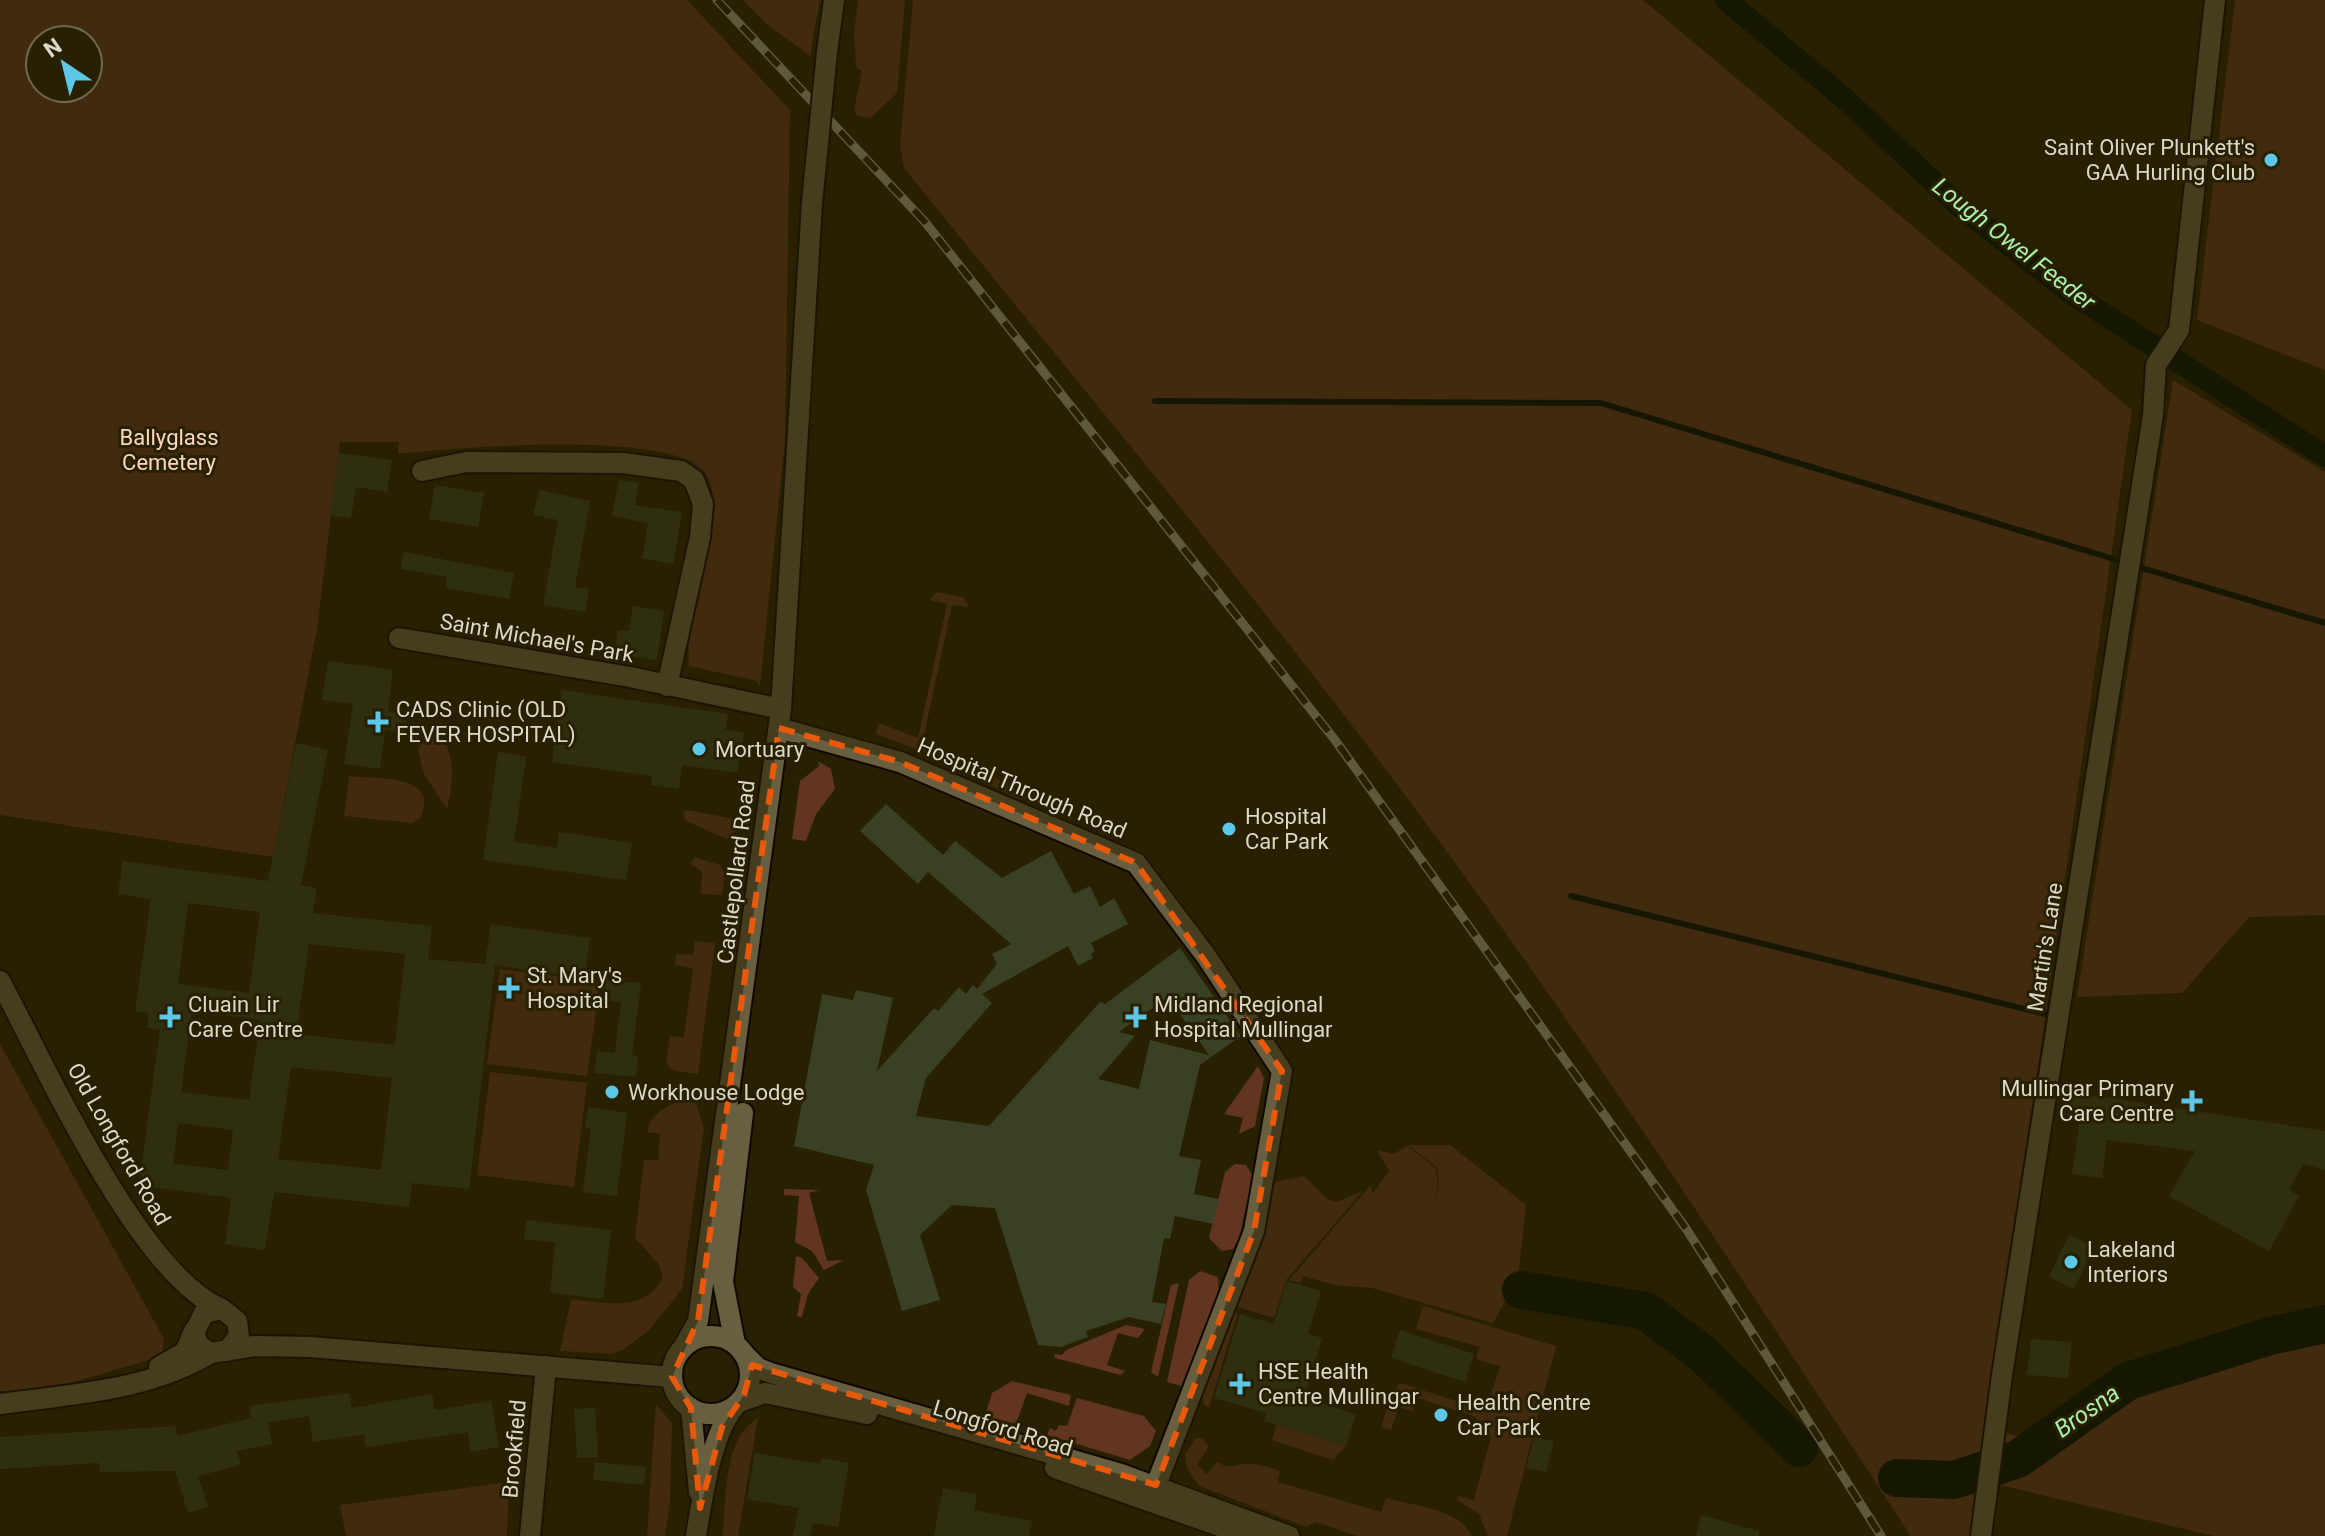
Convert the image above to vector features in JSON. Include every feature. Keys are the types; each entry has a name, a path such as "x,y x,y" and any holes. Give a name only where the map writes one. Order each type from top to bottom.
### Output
{"street":[{"name":"Castlepollard Road","path":"683,1348 698,1321 784,722 785,647 812,203 834,0"},
{"name":"Martin's Lane","path":"1981,1536 2153,415 2156,365 2179,330 2215,0"},
{"path":"422,471 466,462 623,463 681,471 694,480 703,504 700,537 667,686"},
{"name":"Saint Michael's Park","path":"399,638 667,686 784,722"},
{"path":"696,1536 700,1508 722,1427 750,1376 739,1348 723,1282 784,722"},
{"name":"Hospital Through Road","path":"784,722 900,762 1136,863 1206,956 1282,1071 1254,1231 1154,1484"},
{"name":"Old Longford Road","path":"0,981 97,1160 157,1256 190,1291 263,1336 310,1347"},
{"path":"157,1256 194,1328 199,1346 219,1352 255,1346 310,1347 672,1377"},
{"path":"0,1404 116,1387 187,1368 219,1352 239,1336 229,1314 204,1313 194,1328 185,1352 116,1387"},
{"path":"737,1404 713,1414 691,1408 674,1389 672,1377 673,1364 683,1348 708,1336 739,1348 758,1368 776,1375 1154,1484 1289,1536"},
{"name":"Brookfield","path":"530,1536 546,1366"},
{"name":"Longford Road","path":"737,1404 765,1393 901,1423 1037,1461 1248,1536"},
{"path":"691,1408 700,1508"},
{"path":"1154,1484 1154,1495 1217,1525"}],"highlighted area":[{"path":"779,728 900,762 1136,863 1282,1071 1254,1231 1156,1485 752,1365 744,1395 722,1427 700,1508 691,1408 672,1377 698,1321"}],"green space":[{"name":"Ballyglass Cemetery","path":"0,0 687,0 790,110 785,440 760,686 757,681 689,666 691,626 713,518 710,484 698,466 674,455 599,445 507,446 398,454 399,442 340,442 317,629 273,857 0,815"},
{"path":"743,0 820,0 810,56 767,24"},
{"path":"858,0 905,0 897,93 870,118 858,116 854,110 862,71 856,67 854,33"},
{"path":"913,0 1643,0 2132,410 1971,1536 1911,1536 1616,1091 1431,830 1237,579 904,168 900,145"},
{"name":"Saint Oliver Plunkett's GAA Hurling Club","path":"2235,0 2325,0 2325,370 2197,320"},
{"path":"2173,380 2325,472 2325,915 2249,917 2182,993 2077,997"},
{"path":"937,592 962,597 968,604 967,607 952,605 923,740 1015,788 1039,795 1040,802 1016,798 927,753 876,734 879,723 918,738 947,604 930,600"},
{"path":"425,733 441,735 449,752 452,781 447,809 424,774 418,751 420,739"},
{"path":"818,761 831,769 835,789 816,814 806,841 792,839 800,781 819,766"},
{"path":"349,776 389,779 414,786 422,793 424,804 420,818 412,823 344,816"},
{"path":"687,810 745,821 745,827 730,834 729,840 686,821 683,813"},
{"path":"694,857 720,865 725,874 722,895 701,894 702,872 691,864"},
{"path":"695,941 715,943 698,1074 674,1071 666,1063 670,1036 684,1037 693,968 675,965 676,954 693,955"},
{"path":"500,969 600,982 587,1076 487,1064"},
{"path":"0,1044 164,1339 162,1356 47,1390 0,1391"},
{"path":"1258,1066 1264,1078 1255,1126 1239,1134 1243,1118 1224,1114"},
{"path":"490,1072 587,1083 574,1187 477,1175"},
{"path":"678,1101 696,1103 704,1128 682,1289 649,1330 623,1350 611,1354 560,1351 571,1299 611,1303 635,1301 656,1288 663,1277 658,1263 635,1238 644,1160 658,1160 660,1134 647,1132 658,1113"},
{"path":"1408,1145 1450,1145 1526,1205 1518,1278 1493,1323 1372,1288 1334,1285 1303,1276 1300,1283 1289,1280 1370,1186 1373,1193 1389,1171 1377,1150 1393,1154 1408,1146 1436,1169 1438,1187 1432,1210 1439,1186 1437,1168"},
{"path":"1235,1164 1246,1165 1253,1176 1239,1239 1233,1249 1222,1251 1209,1238 1225,1172"},
{"path":"1304,1176 1326,1198 1336,1202 1363,1191 1287,1279 1274,1318 1235,1306 1275,1182"},
{"path":"784,1189 819,1190 809,1193 827,1261 844,1260 824,1270 812,1251 795,1242 799,1196 784,1195"},
{"path":"796,1256 802,1258 819,1278 808,1294 802,1317 797,1316 801,1294 793,1287"},
{"path":"1200,1271 1218,1277 1219,1297 1181,1386 1167,1382 1189,1280"},
{"path":"1179,1283 1158,1377 1151,1372 1171,1285"},
{"path":"1423,1306 1556,1346 1507,1536 1488,1536 1479,1514 1457,1500 1458,1496 1474,1500 1491,1437 1479,1433 1476,1417 1418,1398 1413,1411 1399,1407 1391,1430 1381,1427 1392,1392 1401,1383 1486,1411 1500,1366 1476,1359 1480,1347 1416,1329"},
{"path":"1230,1311 1238,1313 1209,1407 1204,1404 1202,1395"},
{"path":"2325,1324 2325,1536 2214,1536 2000,1485 2005,1433 2031,1439 2107,1383 2214,1338"},
{"path":"1126,1325 1145,1329 1138,1338 1118,1333 1107,1365 1125,1371 1121,1375 1055,1358 1054,1354 1062,1355 1066,1350"},
{"path":"1012,1381 1071,1395 1069,1406 1027,1393 1016,1424 985,1416 992,1393"},
{"path":"1077,1398 1144,1416 1156,1431 1150,1446 1130,1460 1047,1435 1050,1428 1056,1431 1059,1425 1067,1426"},
{"path":"656,1404 672,1423 670,1500 665,1536 647,1536"},
{"path":"758,1418 738,1536 722,1536 732,1455 746,1428"},
{"path":"1276,1425 1346,1446 1333,1460 1272,1440"},
{"path":"1196,1438 1202,1438 1209,1446 1197,1465 1207,1474 1217,1462 1227,1466 1262,1466 1280,1471 1278,1482 1381,1512 1386,1498 1446,1514 1457,1519 1472,1536 1357,1536 1316,1522 1307,1527 1199,1486 1187,1469 1185,1454"},
{"path":"509,1482 507,1536 346,1536 340,1505"}],"building":[{"path":"339,453 392,460 387,492 356,487 351,518 329,515"},
{"path":"619,480 639,483 635,505 682,512 673,564 642,558 648,523 612,516"},
{"path":"435,485 484,493 478,527 429,519"},
{"path":"539,490 590,501 575,587 589,589 585,612 543,605 558,520 533,515"},
{"path":"404,552 514,573 509,599 446,588 447,577 401,569"},
{"path":"633,606 664,611 657,660 614,654 618,630 629,631"},
{"name":"CADS Clinic (OLD FEVER HOSPITAL)","path":"328,661 393,670 388,711 407,713 405,732 385,730 380,769 344,764 353,704 322,700"},
{"path":"562,690 728,714 725,730 744,733 737,773 682,765 679,789 651,785 652,776 552,762"},
{"path":"296,743 328,750 301,885 317,888 313,913 432,926 428,959 485,964 491,924 590,938 584,978 495,965 469,1189 412,1183 409,1207 274,1192 265,1250 225,1244 231,1198 139,1185 160,1030 147,1028 149,1013 135,1011 151,899 118,894 123,861 268,881","holes":["188,903 260,912 249,993 178,984","309,944 405,954 395,1045 296,1034","192,1011 260,1020 249,1100 181,1092","291,1067 392,1078 381,1170 278,1159","178,1123 233,1130 228,1170 173,1164"]},
{"path":"498,752 526,757 514,842 557,848 559,832 632,843 626,880 483,860"},
{"path":"886,804 943,855 955,841 1002,878 1051,851 1074,894 1090,886 1100,907 1114,898 1128,924 1091,943 1095,951 1091,954 1093,958 1078,966 1068,946 982,994 992,1003 926,1078 916,1116 989,1126 1100,1002 1105,1004 1180,948 1241,1036 1200,1065 1179,1156 1201,1160 1194,1194 1219,1199 1213,1224 1175,1216 1170,1239 1164,1238 1152,1302 1166,1304 1161,1324 1129,1317 1086,1331 1088,1337 1061,1347 1038,1345 995,1208 952,1205 920,1235 940,1300 902,1311 866,1190 874,1165 794,1146 822,994 853,1000 856,990 893,998 877,1071 934,1008 938,1011 959,987 966,994 973,985 977,989 997,964 992,954 1011,944 928,872 918,884 860,831","holes":["1168,997 1209,1055 1150,1040 1139,1089 1098,1079 1135,1036 1119,1032"]},
{"path":"606,980 641,983 632,1055 638,1056 636,1077 594,1073 597,1051 615,1053 621,1002 604,1000"},
{"path":"2069,1092 2325,1131 2325,1170 2303,1164 2289,1190 2299,1196 2269,1251 2169,1196 2195,1151 2107,1140 2102,1178 2072,1174 2081,1113 2067,1111"},
{"path":"588,1107 627,1113 617,1196 583,1192 591,1128 585,1128"},
{"path":"526,1220 611,1230 603,1299 550,1293 555,1242 524,1239"},
{"name":"Lakeland Interiors","path":"2069,1235 2094,1247 2074,1289 2049,1277"},
{"name":"HSE Health Centre Mullingar","path":"1287,1281 1321,1291 1308,1334 1322,1338 1304,1398 1356,1414 1346,1446 1264,1421 1267,1413 1214,1398 1240,1314 1274,1324"},
{"path":"1400,1330 1474,1354 1465,1382 1391,1358"},
{"path":"2031,1339 2072,1342 2068,1378 2027,1375"},
{"path":"349,1393 352,1408 432,1394 435,1410 491,1401 499,1447 471,1452 468,1432 366,1447 364,1434 313,1442 309,1416 268,1423 272,1444 237,1451 241,1465 198,1476 208,1507 188,1513 175,1471 100,1472 99,1463 0,1469 0,1437 176,1426 177,1436 251,1418 249,1406"},
{"path":"595,1408 598,1457 577,1458 574,1409"},
{"path":"1534,1437 1554,1441 1546,1472 1526,1468"},
{"path":"755,1453 820,1464 821,1458 849,1463 838,1527 813,1523 810,1536 793,1536 799,1508 747,1499"},
{"path":"595,1462 646,1467 644,1485 593,1480"},
{"path":"943,1488 977,1494 974,1510 1032,1521 1029,1536 934,1536"},
{"path":"1701,1515 1759,1531 1759,1536 1696,1536"}],"waterway":[{"name":"Lough Owel Feeder","path":"1726,0 1845,99 1958,205 2071,293 2325,456"},
{"path":"1155,401 1601,403 2117,560"},
{"path":"2142,568 2325,623"},
{"path":"1571,896 2053,1016"},
{"name":"Brosna","path":"1521,1290 1646,1311 1702,1353 1799,1448"},
{"name":"Brosna","path":"1897,1478 1954,1480 2018,1459 2128,1381 2270,1336 2325,1324"}],"railway":[{"path":"717,0 925,222 1335,740 1687,1230 1881,1536"}],"place":[{"name":"Saint Oliver Plunkett's GAA Hurling Club","path":"2271,160"},
{"name":"CADS Clinic (OLD FEVER HOSPITAL)","path":"378,722"},
{"name":"Mortuary","path":"699,749"},
{"name":"Hospital Car Park","path":"1229,829"},
{"name":"St. Mary's Hospital","path":"509,988"},
{"name":"Cluain Lir Care Centre","path":"170,1017"},
{"name":"Midland Regional Hospital Mullingar","path":"1136,1017"},
{"name":"Workhouse Lodge","path":"612,1092"},
{"name":"Mullingar Primary Care Centre","path":"2192,1101"},
{"name":"Lakeland Interiors","path":"2071,1262"},
{"name":"HSE Health Centre Mullingar","path":"1240,1384"},
{"name":"Health Centre Car Park","path":"1441,1415"}]}
